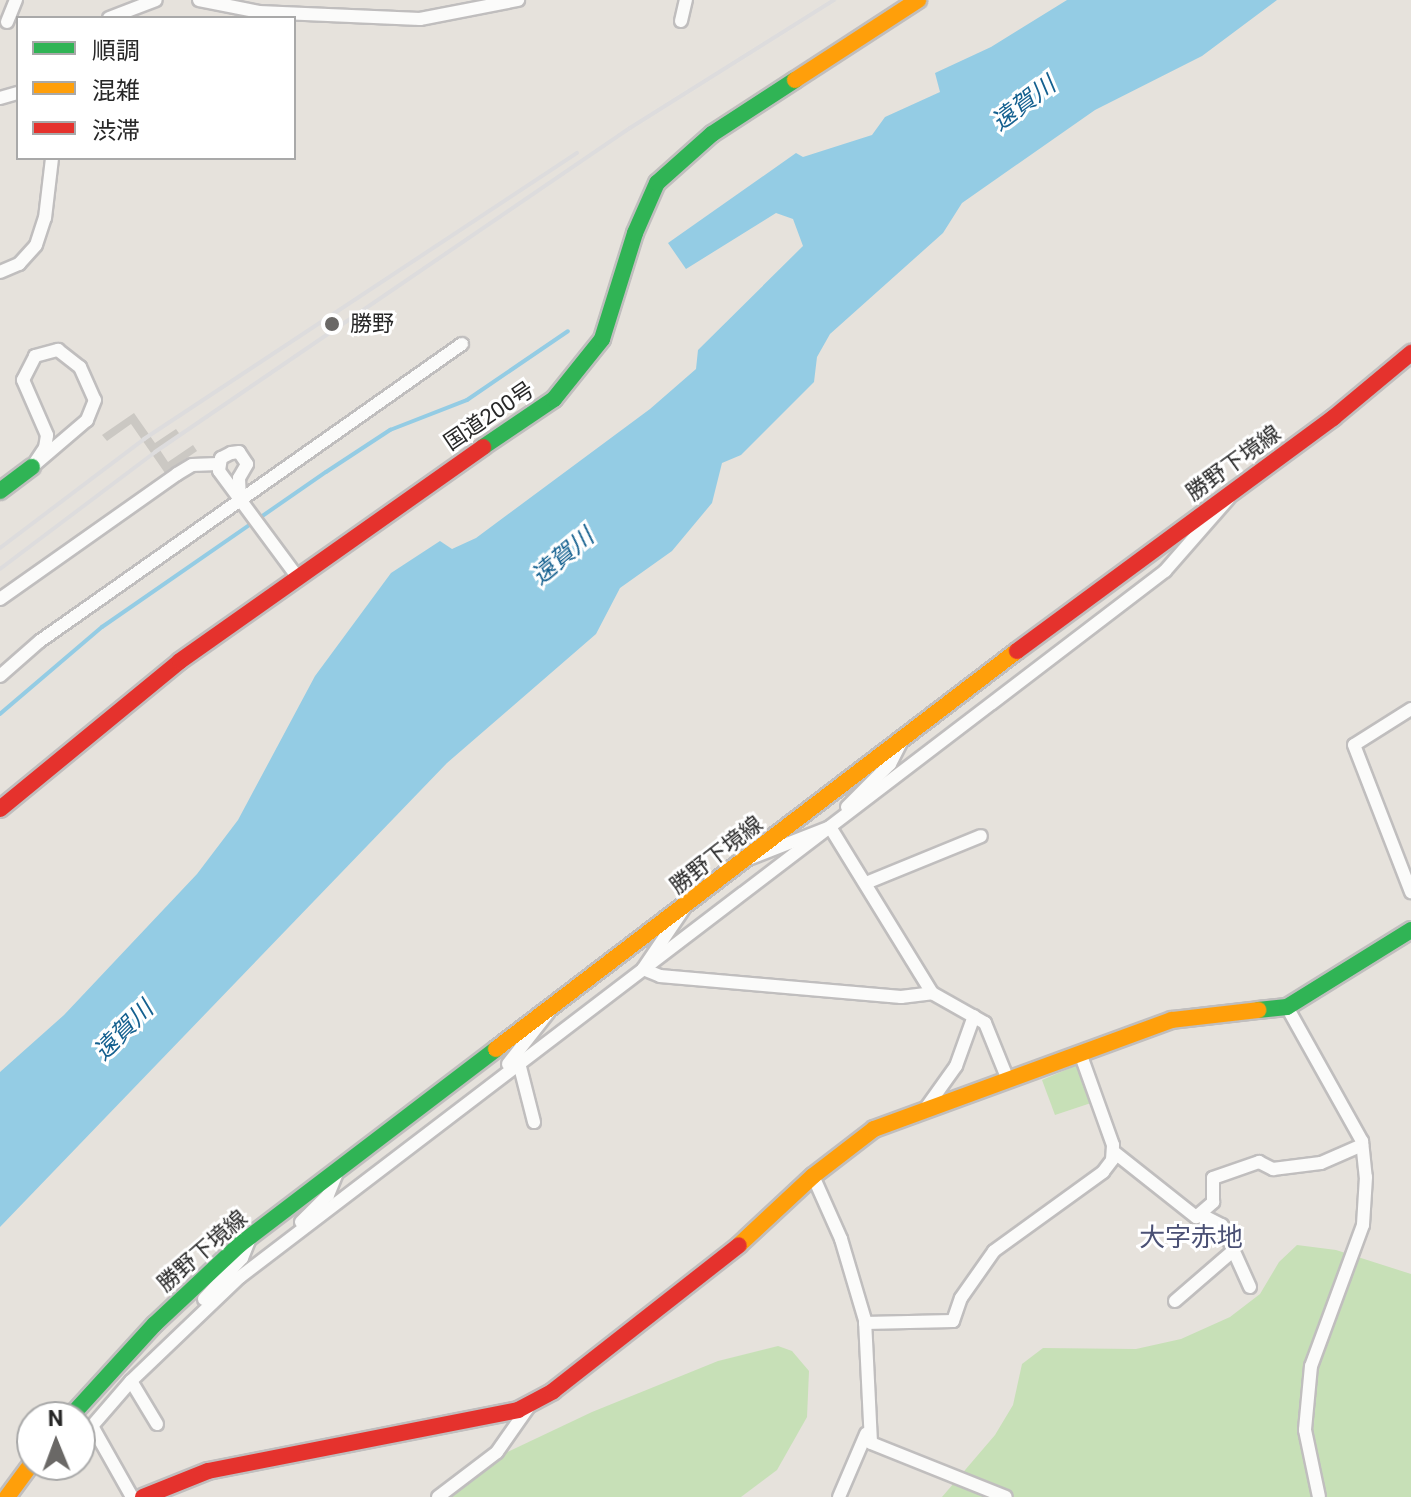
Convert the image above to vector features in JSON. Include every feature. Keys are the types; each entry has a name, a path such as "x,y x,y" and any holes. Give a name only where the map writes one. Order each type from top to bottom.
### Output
{"main road":[{"name":"国道200号","path":"0,809 180,661 296,575 554,399 583,369 602,339 635,233 657,183 712,134 918,0"},
{"name":"勝野下境線","path":"85,1401 155,1324 252,1235 548,1013 1411,353"},
{"path":"0,491 32,467"},
{"path":"143,1497 208,1471 455,1426 532,1402 729,1255 813,1176 874,1129 1172,1020 1287,1007 1411,930"}],"street":[{"path":"8,24 16,0"},
{"path":"113,16 141,2 156,0"},
{"path":"199,0 290,16 308,7 420,19 460,7 518,0"},
{"path":"681,21 686,0"},
{"path":"0,272 19,264 36,245 45,218 52,160"},
{"path":"0,676 40,641 462,344"},
{"path":"58,350 80,367 95,400 87,420 32,467 45,448 47,435 23,380 35,356 58,350"},
{"path":"0,599 185,469 218,464 231,453 245,458 240,498"},
{"path":"218,464 296,575"},
{"path":"132,1497 92,1426 131,1381 193,1319 286,1241 1165,571 1234,490"},
{"path":"1411,709 1354,745 1411,892"},
{"path":"842,817 849,802 890,764 904,738"},
{"path":"744,861 830,827"},
{"path":"830,827 932,993 974,1016 993,1035 1008,1080"},
{"path":"866,883 981,836"},
{"path":"643,969 685,907"},
{"path":"643,969 660,976 901,997 932,993"},
{"path":"1287,1007 1362,1145 1363,1225 1311,1366 1305,1430 1310,1471 1319,1497"},
{"path":"489,1087 548,1013"},
{"path":"926,1108 956,1066 974,1016"},
{"path":"1080,1053 1114,1152 1190,1216 1202,1215 1222,1225 1250,1287"},
{"path":"519,1063 534,1122"},
{"path":"1202,1215 1213,1202 1213,1178 1259,1162 1273,1169 1321,1163 1362,1145"},
{"path":"865,1323 953,1321 961,1298 994,1251 1103,1172 1114,1152"},
{"path":"286,1241 328,1195 338,1170"},
{"path":"813,1176 841,1239 865,1323 866,1434 839,1497"},
{"path":"193,1319 200,1304 242,1258 252,1235"},
{"path":"1175,1301 1234,1250"},
{"path":"131,1381 157,1424"},
{"path":"438,1497 497,1452 532,1402"},
{"path":"866,1434 876,1448 1006,1497"}],"green space":[{"path":"1077,1065 1091,1103 1055,1115 1042,1080"},
{"path":"1297,1245 1336,1250 1411,1274 1411,1497 942,1497 995,1435 1013,1405 1022,1364 1043,1348 1136,1349 1181,1339 1230,1317 1260,1294 1279,1262"},
{"path":"778,1346 792,1351 809,1371 807,1417 777,1470 741,1497 444,1497 503,1454 592,1412 718,1361"}],"water":[{"name":"遠賀川","path":"1067,0 1277,0 1202,56 1095,110 962,203 943,233 830,334 817,357 814,382 741,455 722,463 712,503 672,551 620,588 596,634 447,763 0,1227 0,1072 64,1015 197,874 238,820 315,676 391,573 440,541 452,549 476,538 650,409 696,369 698,350 803,246 793,219 776,213 686,269 668,243 796,153 803,157 872,135 885,117 940,92 935,73 991,47"}],"building":[{"path":"134,413 155,443 176,429 181,436 160,450 168,462 193,445 197,451 165,473 131,424 107,441 102,435"}],"waterway":[{"path":"0,714 102,627 326,472 390,430 467,400 568,331"}],"railway":[{"path":"0,569 155,452 630,128 834,0"},
{"path":"0,548 144,439 577,153"}],"traffic: fast":[{"path":"483,447 554,399 602,339 635,233 657,183 712,134 795,80"},
{"path":"0,491 32,467"},
{"path":"1258,1010 1287,1007 1411,930"},
{"path":"85,1401 155,1324 239,1245 496,1049"}],"traffic: slow":[{"path":"795,80 918,0"},
{"path":"496,1049 1017,651"},
{"path":"739,1245 813,1176 874,1129 1172,1020 1258,1010"},
{"path":"7,1497 19,1481"}],"traffic: jam":[{"path":"1017,651 1333,418 1411,353"},
{"path":"0,809 180,661 483,447"},
{"path":"143,1497 208,1471 518,1410 553,1391 739,1245"}],"place":[{"name":"勝野","path":"332,324"}],"district":[{"name":"大字赤地","path":"1191,1238"}]}
